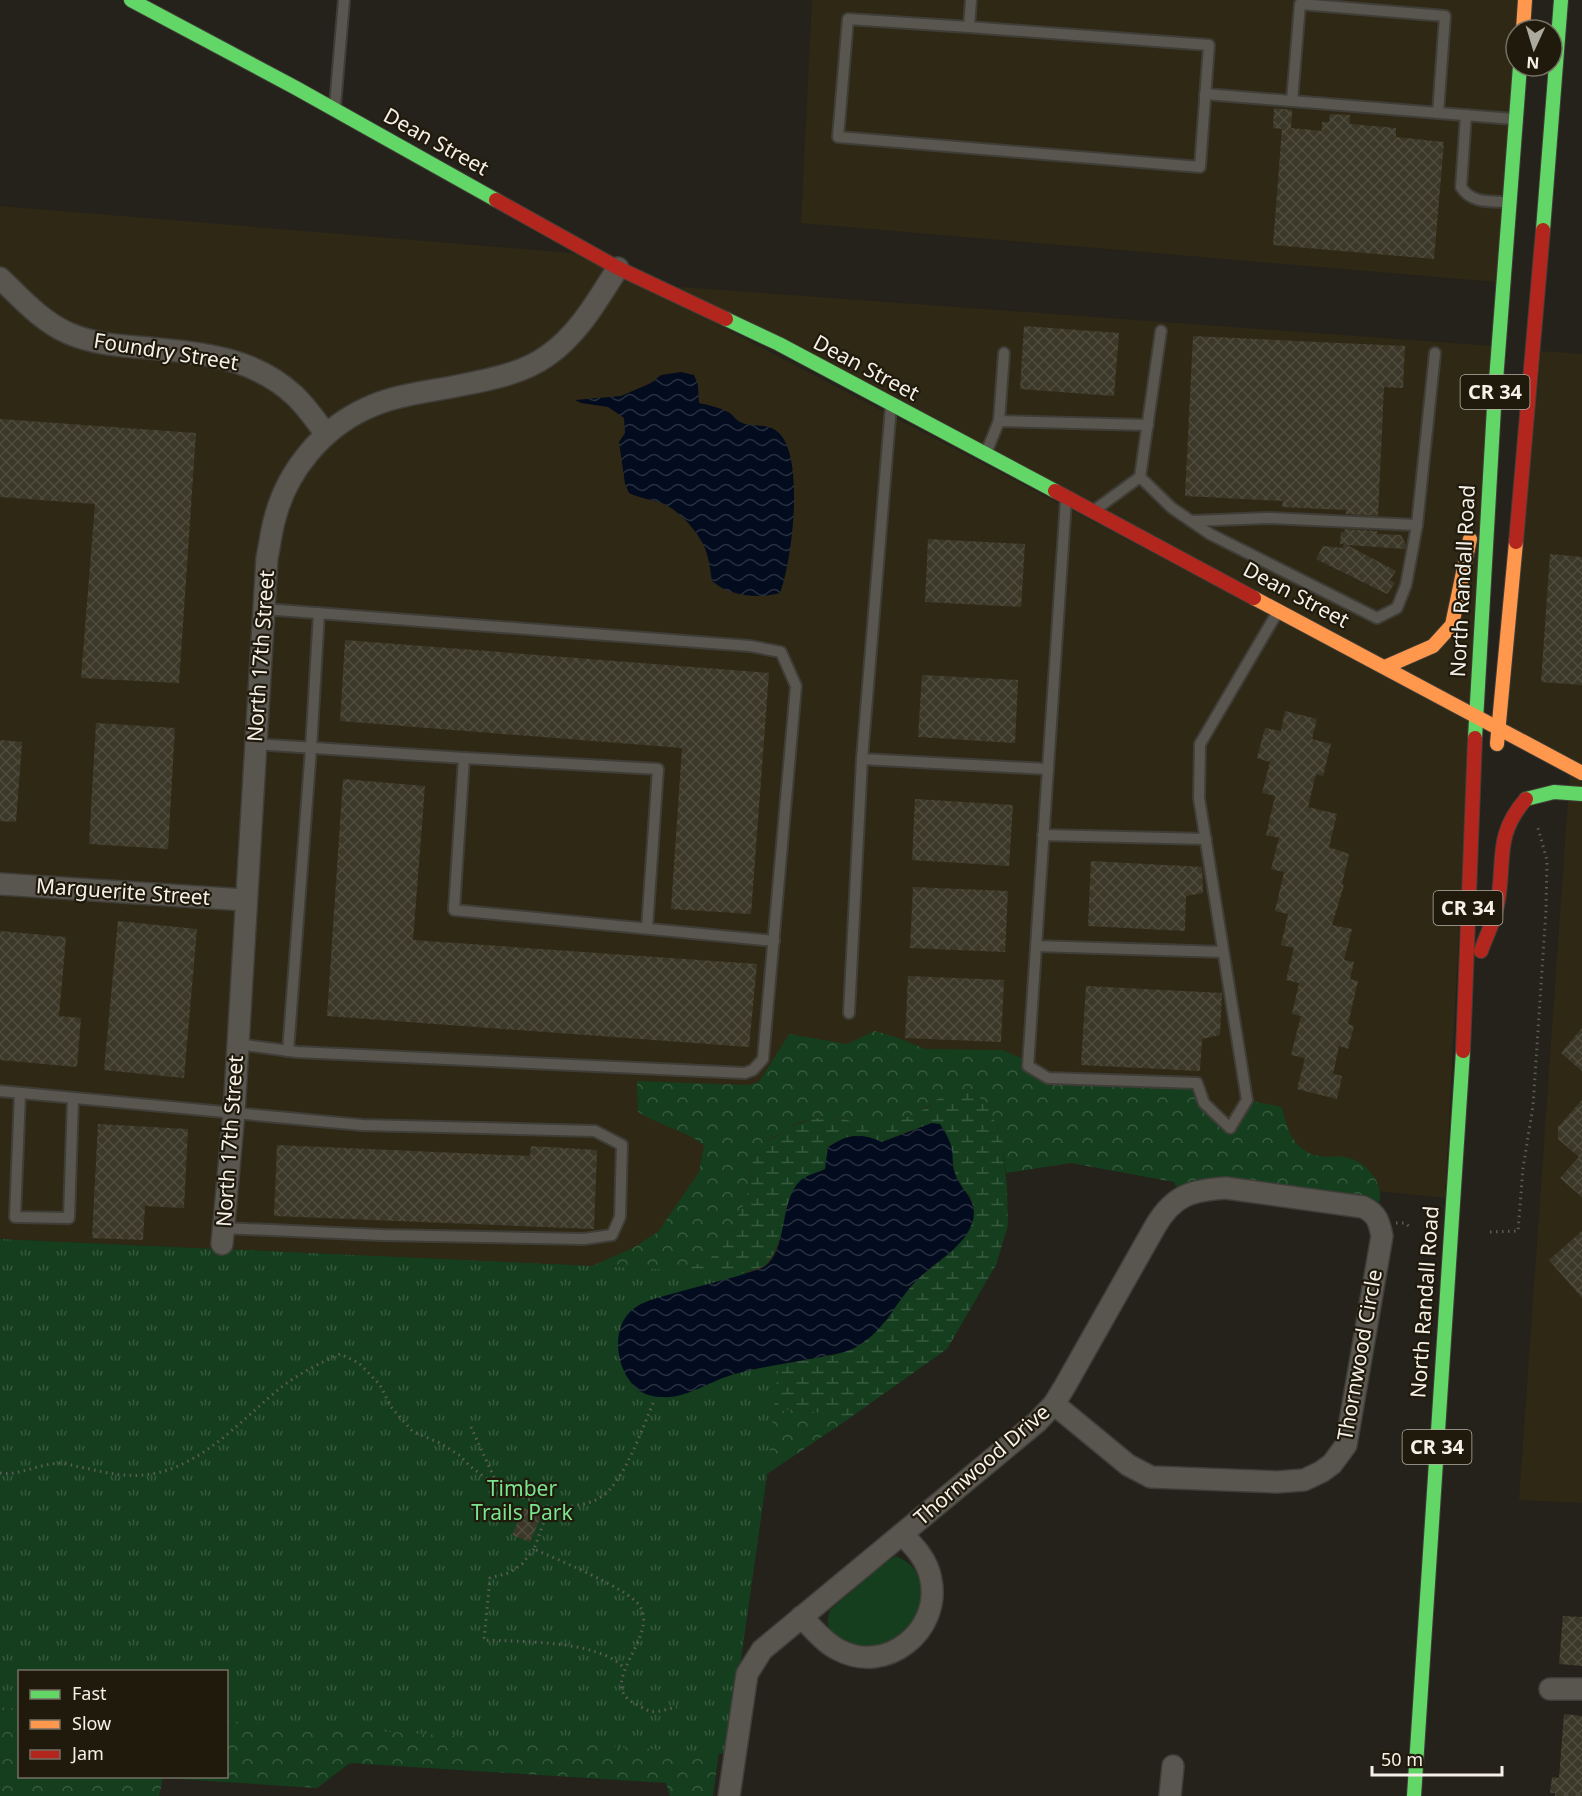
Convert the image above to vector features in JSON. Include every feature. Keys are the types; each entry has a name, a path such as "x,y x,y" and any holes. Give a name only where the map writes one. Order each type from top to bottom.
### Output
{"main road":[{"name":"Dean Street","path":"131,0 618,268 778,344 1582,773"},
{"path":"1524,18 1525,0"},
{"name":"CR 34","path":"1496,762 1539,287 1561,0"},
{"name":"North Randall Road","path":"1414,1796 1461,1098 1476,718 1494,407 1519,78"},
{"path":"1385,667 1433,646 1452,626 1494,407"},
{"path":"1526,799 1554,792 1582,794"},
{"name":"North Randall Road","path":"1481,951 1496,909 1501,858 1508,821 1515,809 1526,799"},
{"name":"North Randall Road","path":"1461,1098 1481,951 1485,892"}],"street":[{"name":"North 17th Street","path":"223,1236 234,1113 267,558 275,516 302,460 326,434 365,409 395,398 467,384 515,371 546,357 568,339 592,310 618,268"},
{"name":"Foundry Street","path":"0,278 49,322 68,333 113,345 208,354 232,359 253,367 275,379 295,396 326,434"},
{"name":"Marguerite Street","path":"0,884 245,900"},
{"name":"Thornwood Drive","path":"729,1796 747,1674 762,1650 1037,1422 1054,1404 1165,1210 1174,1202 1186,1195 1203,1190 1226,1188 1363,1207 1374,1212 1379,1223"},
{"name":"Thornwood Circle","path":"1054,1404 1128,1465 1151,1477 1277,1482 1304,1480 1321,1472 1346,1445 1382,1236 1379,1223"},
{"path":"801,1617 828,1644 854,1656 883,1656 909,1643 926,1621 933,1593 927,1565 902,1534"},
{"path":"1551,1689 1582,1689"},
{"path":"1170,1796 1173,1766"}],"lane":[{"path":"334,110 344,0"},
{"path":"969,27 971,0"},
{"path":"1292,101 1300,4 1445,15 1438,113"},
{"path":"848,19 969,27 1209,45 1200,167 838,137 848,19"},
{"path":"1206,94 1516,119"},
{"path":"1466,115 1461,187 1467,195 1478,200 1511,202"},
{"path":"1093,511 1140,477 1161,331"},
{"path":"985,454 999,421 1004,353"},
{"path":"1140,477 1172,508 1210,534 1377,618 1397,608 1406,585 1417,525 1435,353"},
{"path":"849,1013 862,759 891,405"},
{"path":"999,421 1148,425"},
{"path":"1066,497 1028,1066 1048,1078 1197,1083 1204,1103 1230,1128 1246,1100 1199,798 1200,744 1279,610"},
{"path":"1191,521 1268,518 1417,525"},
{"path":"237,1044 288,1051 745,1073 753,1070 763,1059 796,686 780,652 750,646 264,609"},
{"path":"288,1051 319,613"},
{"path":"255,744 658,769 647,928"},
{"path":"464,758 454,910 774,941"},
{"path":"862,759 1048,769"},
{"path":"1043,835 1206,840"},
{"path":"1036,946 1223,952"},
{"path":"0,1091 362,1125 595,1131 622,1145 620,1217 612,1235 585,1239 382,1235 223,1236"},
{"path":"20,1093 15,1216 69,1218 73,1098"}],"path":[{"path":"1490,1232 1518,1231 1523,1168 1533,1106 1546,910 1547,860 1532,810 1526,799"},
{"path":"0,1473 11,1475 40,1465 64,1463 121,1475 146,1475 171,1468 224,1438 283,1386 310,1367 340,1354 359,1363 380,1385 391,1407 413,1432 440,1443 459,1455 499,1488 533,1501 548,1511"},
{"path":"624,1669 612,1659 583,1648 484,1640 490,1578 509,1573 522,1563 534,1549 548,1511 602,1497 617,1482 654,1401"},
{"path":"471,1427 499,1488"},
{"path":"534,1549 621,1589 639,1604 645,1619 639,1642 624,1669 621,1688 627,1699 651,1712 677,1707"}],"shaded area":[{"path":"812,0 1517,0 1516,18 1504,18 1504,78 1511,78 1497,282 801,223"},
{"path":"0,206 583,254 1470,719 1445,1198 927,1143 788,1275 0,1239"},
{"path":"666,286 1494,346 1472,710"},
{"path":"1541,351 1582,354 1582,765 1505,724"},
{"path":"1570,772 1582,779 1582,1503 1519,1500"}],"green space":[{"path":"875,1031 925,1049 1003,1050 1021,1058 1028,1066 1048,1078 1197,1083 1204,1103 1230,1128 1247,1100 1282,1107 1289,1130 1298,1145 1316,1155 1346,1157 1363,1165 1373,1175 1379,1186 1380,1199 1374,1212 1226,1188 1181,1198 1174,1182 1071,1163 1006,1173 1002,1142 990,1109 936,1100 910,1116 878,1125 858,1124 835,1116 811,1119 800,1122 762,1143 752,1165 746,1200 722,1248 710,1258 678,1273 769,1414 799,1409 844,1422 767,1474 733,1717 222,1249 592,1266 633,1248 658,1232 699,1172 704,1145 638,1112 637,1081 747,1085 759,1082 789,1034 847,1044"},
{"path":"966,1092 979,1097 990,1109 1002,1142 1008,1225 996,1265 947,1349 844,1422 799,1409 769,1414 678,1273 710,1258 722,1248 746,1200 755,1150 762,1143 774,1138 787,1128 830,1115 857,1123 877,1125 905,1118 927,1108 948,1094","holes":["932,1123 951,1148 954,1170 960,1186 970,1196 974,1209 973,1221 965,1236 952,1251 916,1280 898,1301 888,1319 855,1348 832,1355 767,1367 730,1278 765,1266 774,1253 783,1231 787,1205 816,1173 825,1169 828,1147 841,1139 854,1136 867,1137 881,1142"]},
{"name":"Timber Trails Park","path":"0,1239 788,1275 767,1474 727,1754 228,1721 228,1670 18,1670 18,1709 0,1707"},
{"path":"896,1556 915,1569 921,1591 918,1616 906,1633 889,1643 870,1647 851,1645 836,1638 828,1626 830,1610"},
{"path":"0,1667 18,1672 18,1778 163,1778 159,1796 0,1796"},
{"path":"228,1691 720,1745 713,1796 670,1796 666,1783 350,1763 317,1788 163,1778 228,1778"}],"water":[{"path":"681,372 694,375 698,385 699,403 727,411 745,424 770,427 779,433 787,446 792,464 794,511 789,558 780,593 762,596 744,595 727,590 712,581 705,549 686,521 664,504 629,493 625,484 619,442 625,433 624,418 608,407 575,400 621,396 651,383 661,375"},
{"path":"932,1123 940,1124 949,1139 954,1171 971,1200 973,1220 964,1239 915,1282 873,1335 845,1352 735,1374 681,1395 651,1396 632,1384 621,1364 618,1341 624,1320 631,1311 651,1300 764,1267 772,1260 777,1250 793,1190 802,1179 825,1169 828,1147 842,1139 854,1136 882,1142"}],"building":[{"path":"1274,108 1292,110 1291,128 1322,131 1322,122 1329,122 1330,114 1350,115 1350,124 1396,128 1396,137 1444,142 1434,259 1273,245 1282,129 1273,128"},
{"path":"1024,326 1119,333 1114,396 1020,389"},
{"path":"1193,336 1405,346 1403,388 1384,387 1378,516 1346,514 1346,510 1282,507 1283,501 1185,496"},
{"path":"0,419 196,433 179,683 81,678 95,504 0,497"},
{"path":"1345,529 1401,535 1406,545 1405,549 1347,545 1396,571 1390,580 1395,583 1387,594 1316,559 1323,546 1343,548 1344,544 1340,544 1341,532"},
{"path":"928,539 1025,544 1021,607 925,602"},
{"path":"1550,554 1582,557 1582,685 1541,682"},
{"path":"345,640 769,673 751,914 671,909 682,748 340,721"},
{"path":"922,675 1018,680 1015,743 918,737"},
{"path":"1285,711 1317,719 1312,739 1331,744 1323,776 1316,774 1308,807 1337,814 1329,847 1349,854 1342,884 1344,885 1332,925 1352,929 1344,960 1354,962 1350,979 1358,981 1348,1024 1354,1026 1348,1049 1339,1046 1333,1074 1342,1076 1337,1099 1297,1089 1305,1058 1291,1055 1301,1016 1292,1014 1299,983 1286,980 1294,948 1281,945 1288,914 1275,911 1284,872 1271,869 1279,838 1266,835 1275,796 1262,793 1270,762 1257,758 1265,728 1281,731"},
{"path":"96,723 175,728 168,849 89,844"},
{"path":"0,740 22,742 16,822 0,821"},
{"path":"343,779 425,786 413,940 757,964 749,1047 327,1016"},
{"path":"915,799 1013,805 1009,866 912,860"},
{"path":"1091,861 1202,867 1203,893 1186,896 1185,931 1088,926"},
{"path":"913,887 1008,891 1005,952 910,948"},
{"path":"118,921 197,929 184,1078 104,1070"},
{"path":"0,931 66,937 59,1016 81,1018 77,1067 0,1060"},
{"path":"908,976 1004,980 1001,1042 905,1038"},
{"path":"1086,986 1222,993 1220,1035 1202,1039 1200,1071 1081,1065"},
{"path":"1582,1028 1582,1071 1561,1053"},
{"path":"1582,1100 1582,1197 1560,1178 1579,1157 1558,1139 1558,1127"},
{"path":"98,1124 188,1129 184,1208 145,1206 143,1240 92,1238"},
{"path":"277,1145 530,1156 531,1146 597,1150 594,1229 274,1216"},
{"path":"1582,1231 1582,1298 1549,1260"},
{"path":"524,1508 541,1516 530,1542 512,1535"},
{"path":"1563,1616 1582,1617 1582,1666 1559,1664"},
{"path":"1564,1714 1582,1716 1582,1796 1555,1796 1555,1793 1550,1793 1552,1777 1559,1778"}],"traffic: fast":[{"path":"131,0 296,88 496,200"},
{"path":"1543,230 1561,0"},
{"path":"1475,738 1494,407 1519,78"},
{"path":"726,319 779,344 1055,491"},
{"path":"1526,799 1554,792 1582,794"},
{"path":"1414,1796 1463,1051"}],"traffic: slow":[{"path":"1524,18 1525,0"},
{"path":"1385,667 1433,646 1452,625 1470,539"},
{"path":"1497,744 1516,542"},
{"path":"1254,598 1582,773"}],"traffic: jam":[{"path":"496,200 618,268 726,319"},
{"path":"1516,542 1543,230"},
{"path":"1055,491 1254,598"},
{"path":"1463,1051 1475,738"},
{"path":"1481,951 1497,906 1505,838 1509,825 1526,799"}]}
